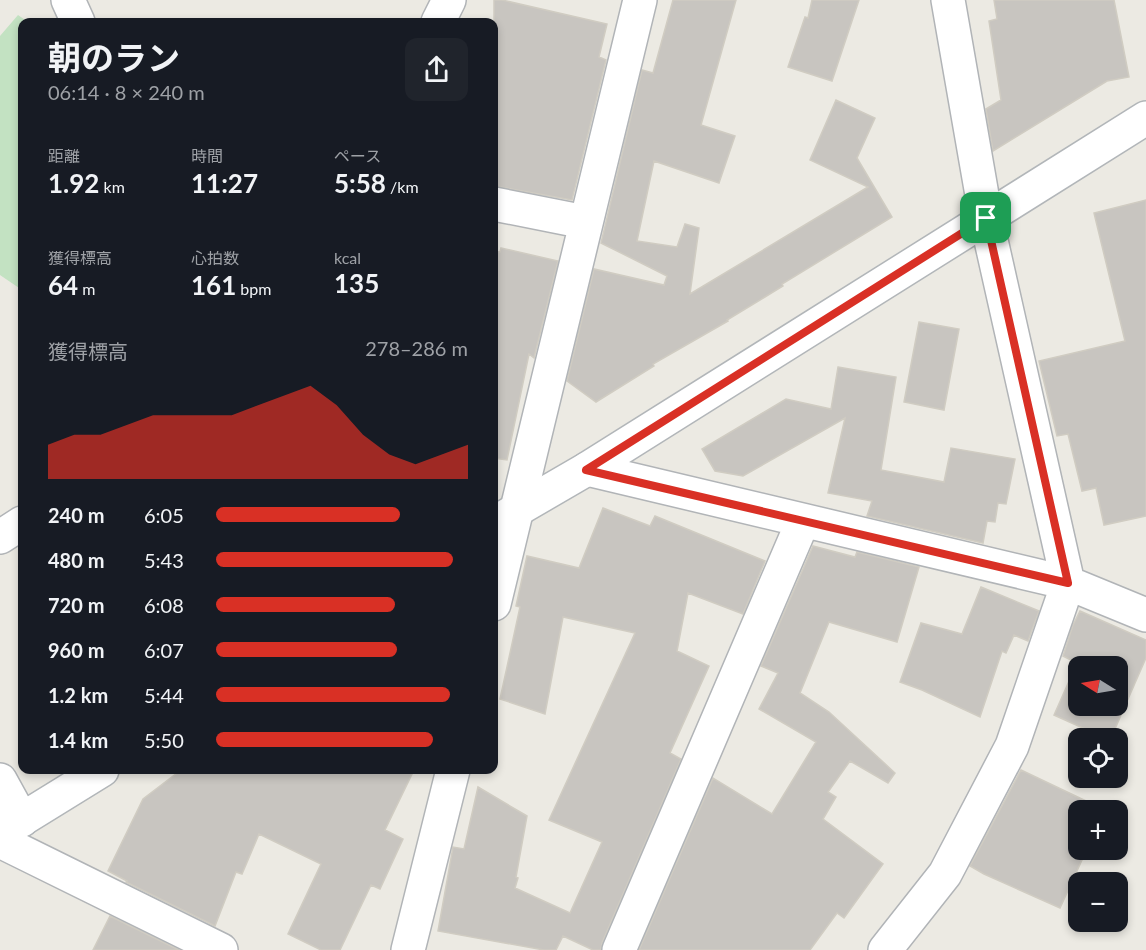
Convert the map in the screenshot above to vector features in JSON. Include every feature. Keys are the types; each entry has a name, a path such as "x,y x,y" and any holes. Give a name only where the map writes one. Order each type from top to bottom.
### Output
{"street":[{"path":"68,0 76,18"},
{"path":"440,18 449,0"},
{"path":"498,572 505,516 585,222 639,0"},
{"path":"885,950 945,874 1012,746 1068,583 986,218 948,0"},
{"path":"505,516 586,470 1146,118"},
{"path":"498,205 585,222"},
{"path":"586,470 1068,583 1146,615"},
{"path":"619,950 803,521"},
{"path":"0,537 18,526"},
{"path":"7,831 96,774"},
{"path":"408,950 452,774"},
{"path":"0,780 7,831"},
{"path":"7,831 221,950"}],"green space":[{"path":"18,15 22,18 18,18 18,287 0,275 0,36"}],"building":[{"path":"494,0 502,0 607,24 599,57 606,60 572,200 498,187 498,18 494,18"},
{"path":"673,0 736,0 701,125 735,136 719,183 654,161 637,241 677,247 685,224 699,228 690,294 868,187 810,160 836,100 875,118 857,158 892,217 782,284 783,286 728,321 653,364 654,366 596,402 567,381 594,269 664,285 667,276 601,243 642,70 653,73"},
{"path":"812,0 859,0 832,81 788,67 805,17 808,18"},
{"path":"994,0 1114,0 1129,77 1107,81 993,151 986,109 1001,100 989,21 997,19"},
{"path":"1146,200 1146,516 1104,525 1096,488 1082,491 1068,434 1057,436 1039,361 1125,341 1094,213"},
{"path":"501,248 558,261 534,358 529,354 507,460 498,459 498,252"},
{"path":"919,322 959,329 944,410 904,402"},
{"path":"838,367 896,377 881,470 944,482 951,448 1015,459 1006,504 998,503 995,522 987,521 983,543 867,516 872,501 828,493 845,418 743,476 715,471 702,449 786,399 831,409"},
{"path":"603,508 650,526 655,516 765,561 743,614 688,593 677,651 709,666 670,753 681,759 601,950 593,950 563,936 556,950 544,950 438,931 453,847 464,849 478,787 527,816 515,888 570,913 602,842 549,820 635,633 563,617 545,714 500,699 520,607 516,606 527,556 579,568"},
{"path":"813,546 855,557 857,552 919,567 897,642 829,622 800,693 829,712 895,773 888,783 850,761 828,792 836,797 823,819 883,864 844,918 837,913 810,950 639,950 713,778 772,814 816,742 759,709 778,673 761,666"},
{"path":"981,587 1039,611 1028,641 1014,635 1006,653 1002,651 980,717 900,682 921,623 962,634"},
{"path":"1080,611 1146,640 1146,658 1128,699 1128,656 1068,656 1068,658 1063,656"},
{"path":"1068,683 1068,716 1121,716 1115,728 1083,728 1054,715"},
{"path":"1021,770 1084,800 1068,800 1068,860 1082,860 1076,872 1068,872 1068,891 1060,908 970,866"},
{"path":"176,774 412,774 385,830 403,839 380,889 371,885 340,950 321,950 288,934 321,864 259,834 242,874 236,872 215,926 108,871 143,799"},
{"path":"110,916 179,950 93,950"}],"route":[{"path":"986,218 1068,583 586,470 786,344 986,218"}]}
